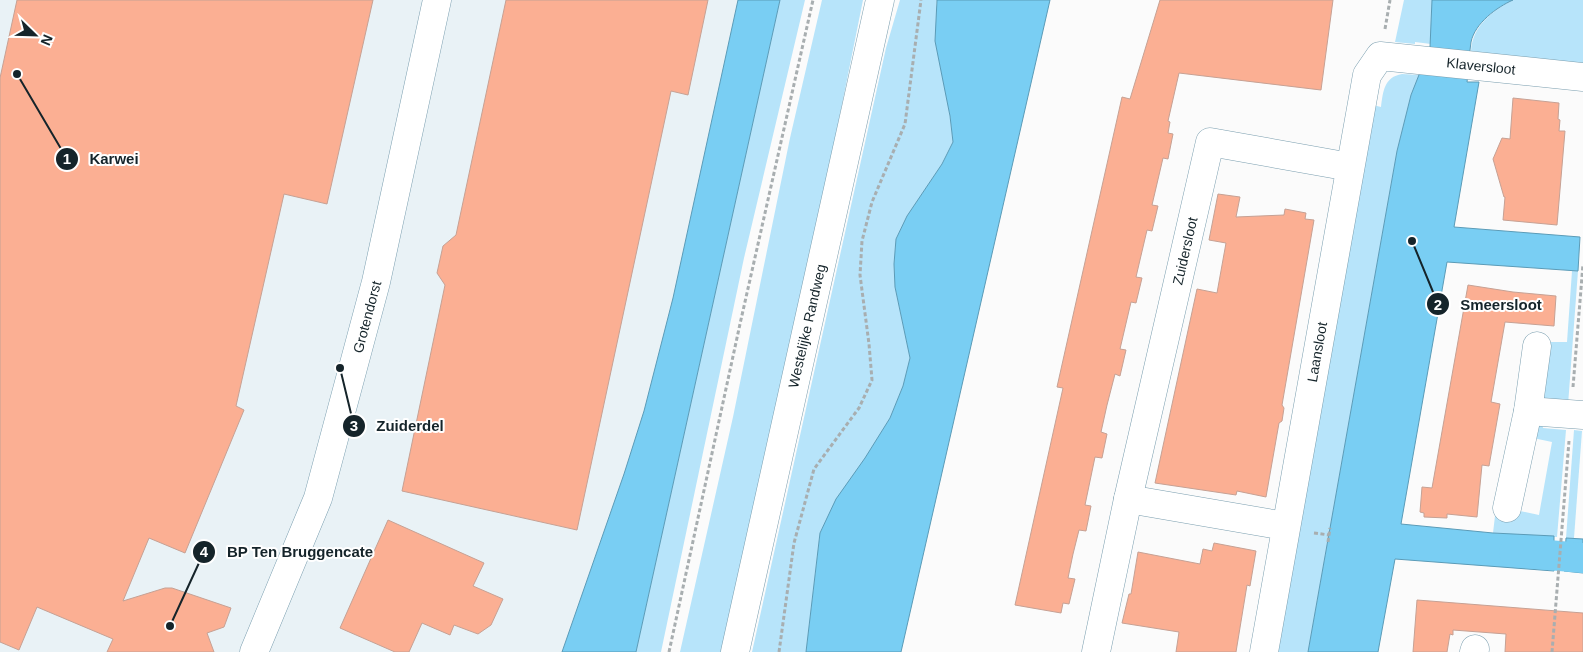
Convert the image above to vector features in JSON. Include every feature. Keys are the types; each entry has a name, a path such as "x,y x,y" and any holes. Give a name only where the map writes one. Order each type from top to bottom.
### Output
{"street":[{"name":"Grotendorst","path":"254,652 318,498 376,282 437,0"},
{"name":"Westelijke Randweg","path":"735,652 880,0"},
{"name":"Klaversloot","path":"1380,56 1583,78"},
{"name":"Laansloot","path":"1264,652 1367,75 1380,56"},
{"name":"Zuidersloot","path":"1096,652 1128,499 1210,142 1350,167"},
{"path":"1507,508 1528,411 1537,346"},
{"path":"1528,411 1577,415"},
{"path":"1128,499 1285,526"}],"path":[{"path":"669,652 813,0"},
{"path":"779,652 794,543 814,469 859,408 872,380 860,275 862,242 872,202 905,124 921,0"},
{"path":"1552,652 1563,525 1577,415 1583,264"},
{"path":"1328,542 1327,535 1330,528"}],"shaded area":[{"path":"0,0 759,0 607,652 0,652"},
{"path":"780,0 805,0 744,258 661,652 636,652"},
{"path":"822,0 863,0 820,214 721,652 680,652 733,417 790,138"},
{"path":"900,0 937,0 953,142 942,164 907,216 896,239 895,287 910,358 903,386 890,418 820,533 806,652 752,652 886,48"},
{"path":"1404,0 1432,0 1431,44 1395,42"},
{"path":"1513,0 1583,0 1583,66 1471,51 1475,34 1484,20"},
{"path":"1402,74 1420,75 1411,95 1397,151 1308,652 1276,652 1373,105 1381,107 1388,82 1391,78"},
{"path":"1572,271 1578,271 1568,405 1546,403 1539,396 1548,342 1567,342"},
{"path":"1542,423 1543,428 1566,430 1557,537 1493,533 1495,516 1516,519 1520,511 1539,515 1552,442 1533,438 1533,429"},
{"path":"1574,430 1582,431 1574,538 1566,538"}],"water":[{"path":"738,0 780,0 636,652 562,652 644,411 673,298"},
{"path":"937,0 1050,0 901,652 806,652 820,533 836,499 890,418 903,386 910,358 895,287 896,239 907,216 942,164 953,142 950,116 935,41"},
{"path":"1432,0 1513,0 1500,7 1482,22 1473,35 1471,42 1467,82 1479,82 1454,227 1580,237 1578,271 1447,262 1401,524 1493,533 1554,536 1554,571 1395,559 1378,652 1308,652 1397,151 1411,95 1430,47"},
{"path":"1566,538 1583,539 1583,573 1564,571"}],"building":[{"path":"17,0 373,0 327,204 284,194 236,406 244,410 185,553 149,538 123,601 165,588 172,588 231,608 224,627 207,633 214,652 107,652 113,639 37,607 19,650 0,642 0,78"},
{"path":"506,0 708,0 688,95 671,91 577,530 402,491 445,285 437,273 443,246 456,235"},
{"path":"1160,0 1333,0 1321,90 1179,73 1168,121 1170,122 1168,133 1173,134 1168,159 1163,158 1152,205 1158,206 1152,231 1147,230 1136,277 1142,278 1136,303 1131,302 1120,349 1126,350 1120,376 1115,374 1101,432 1107,434 1102,458 1095,457 1085,505 1091,506 1086,531 1079,530 1073,554 1068,578 1075,579 1069,604 1063,603 1061,613 1015,605 1063,388 1057,387 1122,97 1130,99"},
{"path":"1513,98 1559,103 1559,131 1565,131 1557,225 1503,220 1505,197 1493,159 1502,138 1510,139"},
{"path":"1218,194 1240,197 1236,217 1284,215 1285,209 1306,213 1305,219 1314,220 1282,405 1284,408 1282,421 1279,423 1266,497 1237,491 1236,495 1155,483 1197,289 1217,293 1226,243 1209,240"},
{"path":"1468,285 1556,296 1554,326 1505,322 1491,402 1500,404 1489,466 1482,465 1477,517 1447,514 1447,518 1424,517 1424,513 1420,512 1422,487 1432,488"},
{"path":"388,520 484,563 473,586 503,599 491,625 478,634 454,625 450,635 422,623 409,652 395,652 340,628"},
{"path":"1214,543 1256,551 1250,586 1247,585 1236,652 1176,652 1179,632 1122,623 1129,594 1131,594 1138,552 1200,564 1203,549 1212,551"},
{"path":"1417,600 1583,613 1583,652 1505,652 1506,634 1453,630 1453,635 1450,634 1447,652 1413,652"}],"waterway":[{"path":"1514,552 1583,558"}],"place":[{"name":"Karwei","path":"17,74"},
{"name":"Smeersloot","path":"1412,241"},
{"name":"Zuiderdel","path":"340,368"},
{"name":"BP Ten Bruggencate","path":"170,626"}]}
